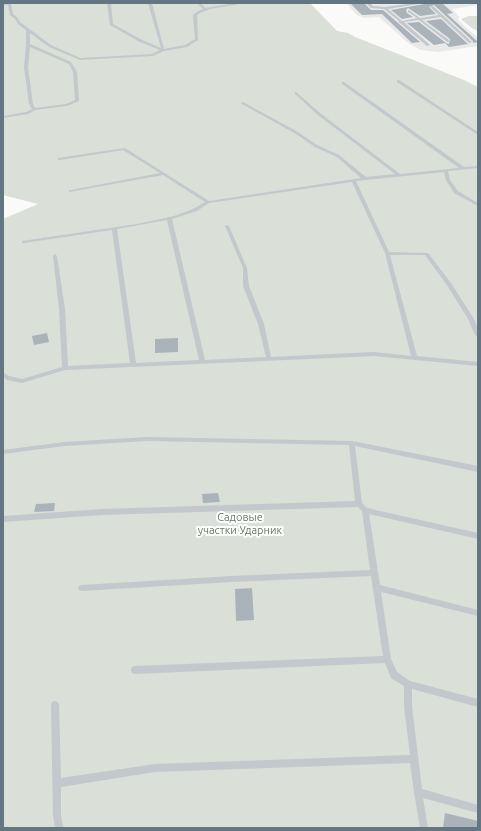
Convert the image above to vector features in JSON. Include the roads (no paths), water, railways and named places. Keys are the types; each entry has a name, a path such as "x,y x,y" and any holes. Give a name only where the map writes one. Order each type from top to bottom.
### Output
{"lane":[{"path":"9,3 11,14 16,18 18,23 50,46 80,59 153,55 163,50 186,46 197,39 195,15 204,9 243,3"},
{"path":"3,4 15,3"},
{"path":"109,3 111,24 140,40 163,50"},
{"path":"150,3 163,50"},
{"path":"199,3 204,9"},
{"path":"368,3 372,7 385,8 422,3"},
{"path":"432,7 470,42"},
{"path":"385,8 428,45"},
{"path":"409,11 448,41"},
{"path":"400,22 442,16"},
{"path":"28,30 26,67 31,104 34,109"},
{"path":"3,117 27,113 34,109 67,105 78,101 76,72 70,63 28,45"},
{"path":"398,81 478,134"},
{"path":"343,83 464,169"},
{"path":"296,93 319,114 399,175"},
{"path":"242,103 298,133 316,146 338,156 364,178"},
{"path":"60,159 124,148 208,202"},
{"path":"24,242 169,218 195,210 208,202 364,178 478,167"},
{"path":"446,170 448,180 456,192 478,205"},
{"path":"71,190 164,174"},
{"path":"353,180 387,253 414,357"},
{"path":"169,218 202,361"},
{"path":"227,226 245,268 246,286 261,324 269,358"},
{"path":"114,228 134,365"},
{"path":"387,253 426,254 449,284 471,319 478,335"},
{"path":"55,256 62,309 65,368"},
{"path":"3,374 7,378 22,381 65,368 374,354 478,364"},
{"path":"3,452 64,444 147,439 352,443 478,469"},
{"path":"352,443 359,504 365,510 478,536"},
{"path":"3,519 102,512 359,504"},
{"path":"365,510 387,659 394,675 408,684 478,702"},
{"path":"82,588 231,579 374,574"},
{"path":"377,588 478,613"},
{"path":"135,670 387,659"},
{"path":"408,684 408,706 418,792 424,828"},
{"path":"55,705 57,815 59,828"},
{"path":"56,782 155,768 414,760"},
{"path":"418,792 478,809"}],"park label":[{"name":"Садовые участки Ударник","path":"240,523"}]}
